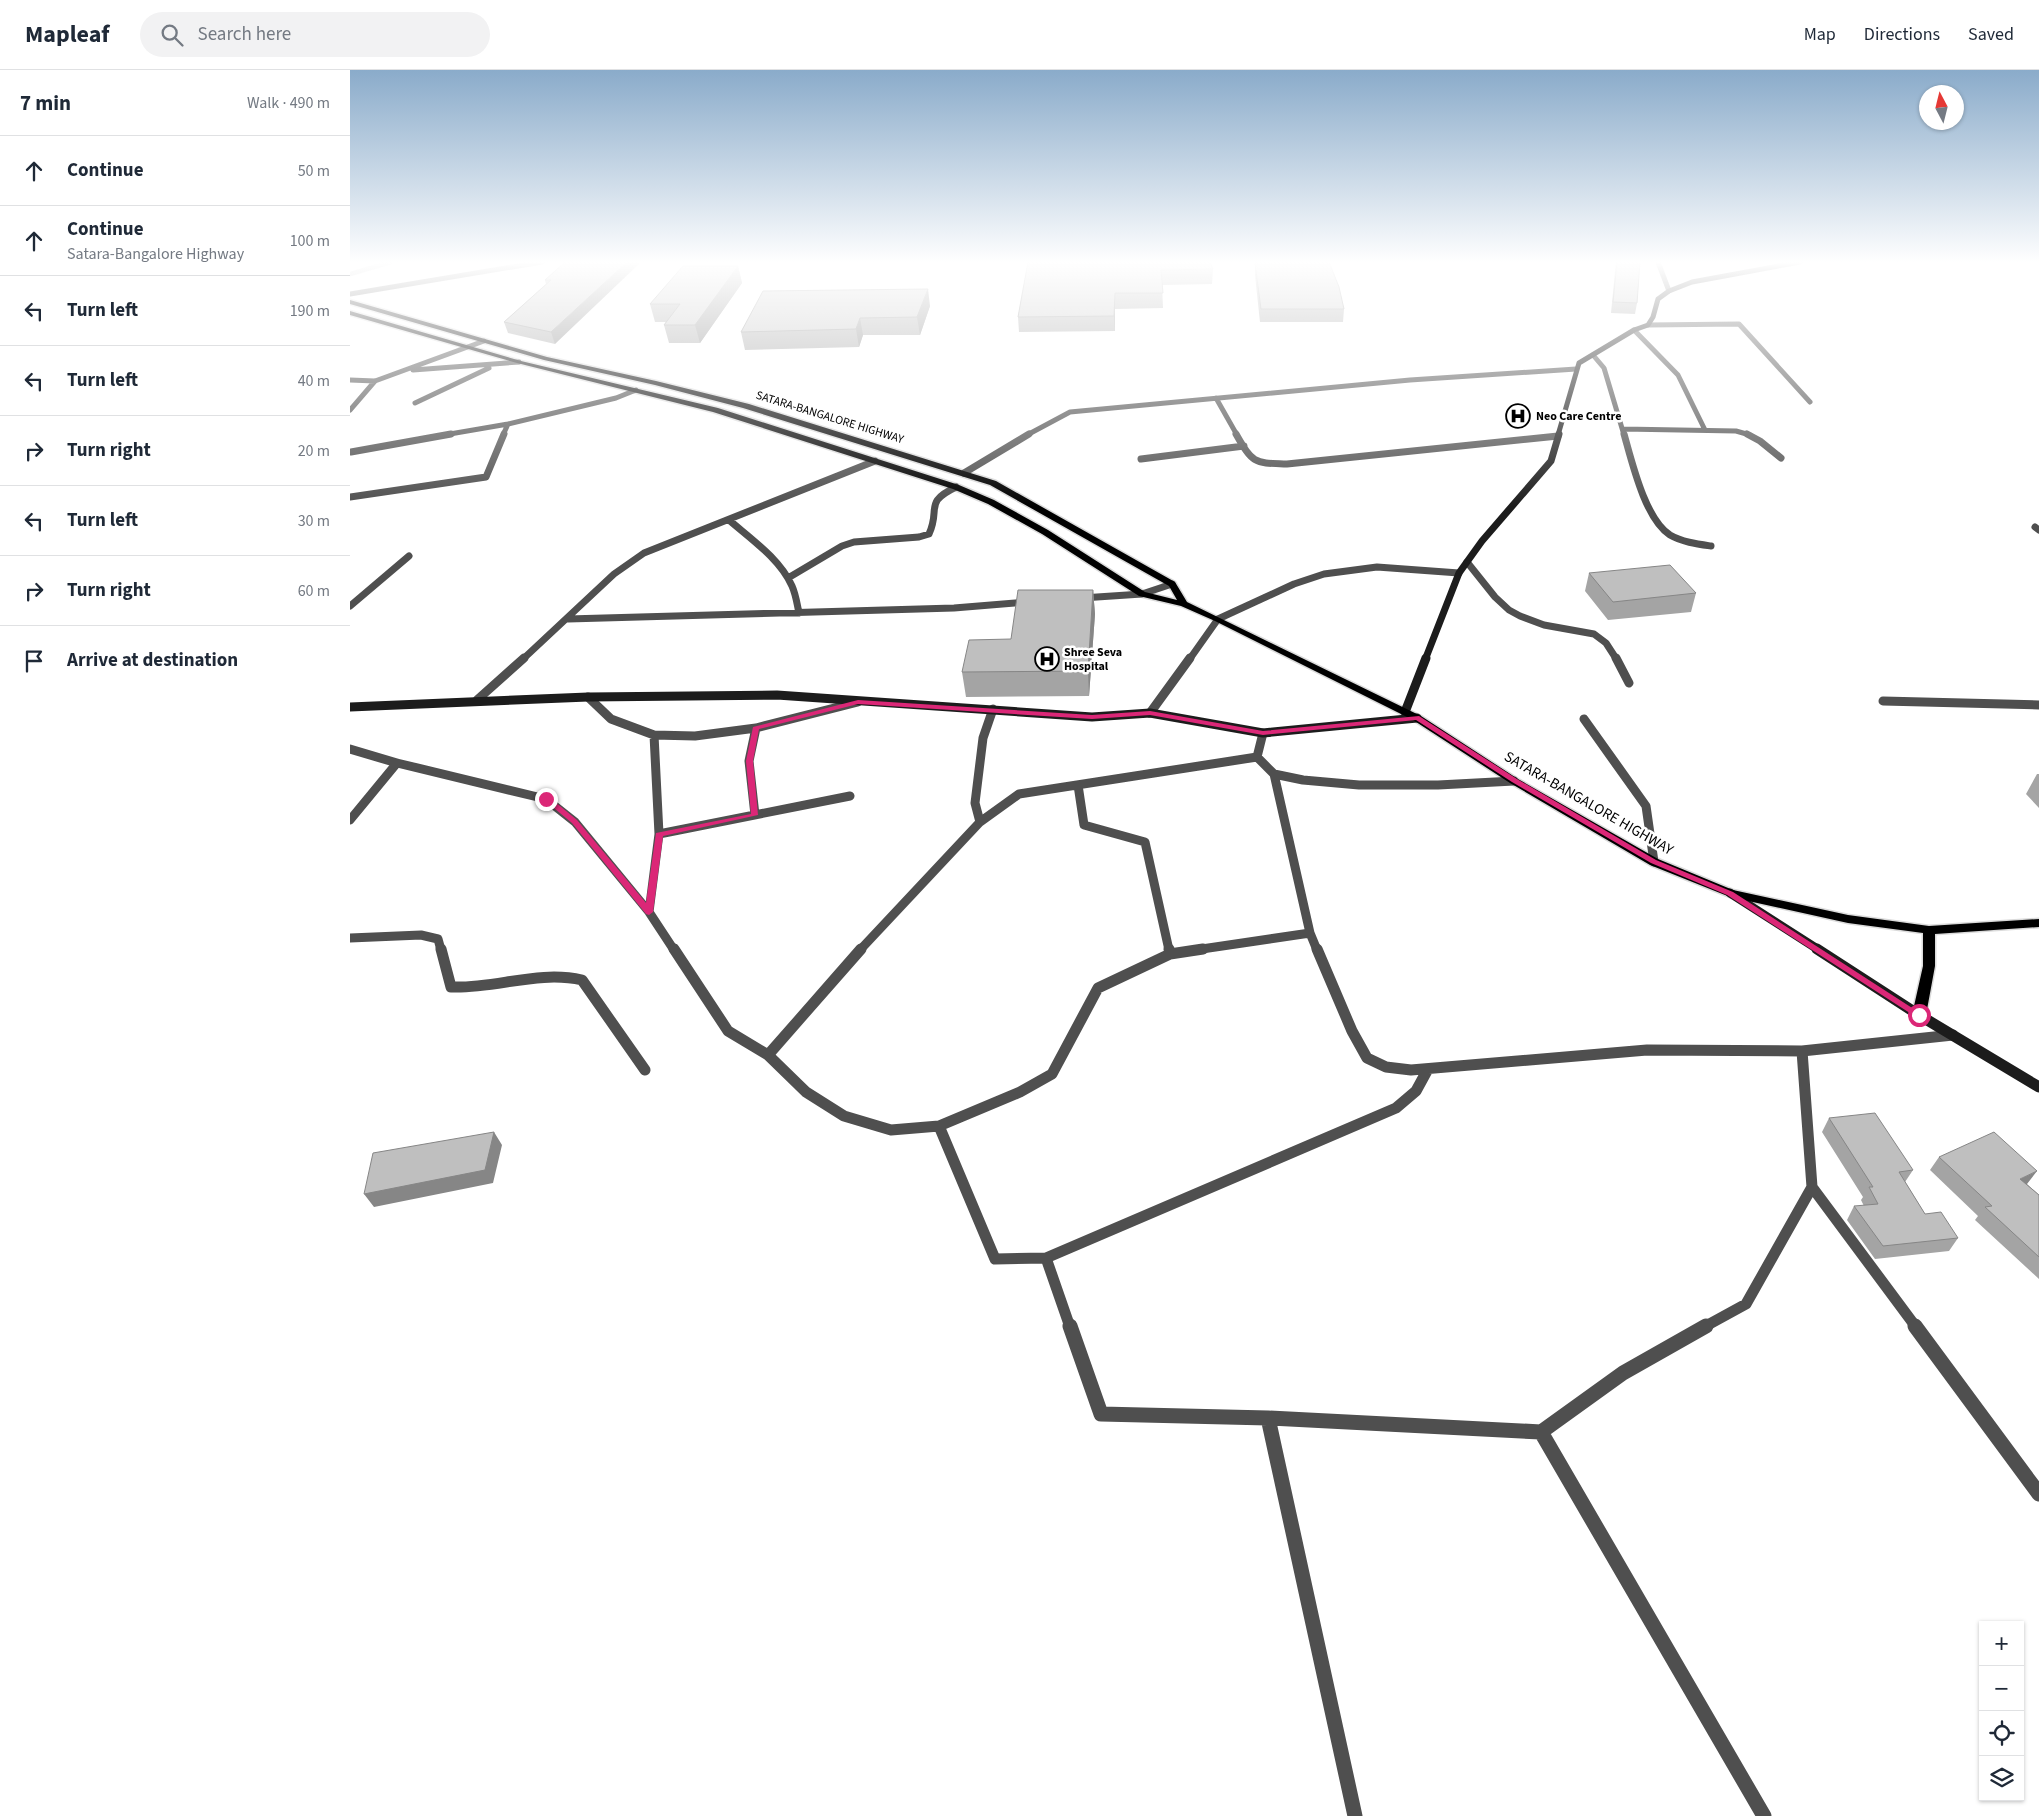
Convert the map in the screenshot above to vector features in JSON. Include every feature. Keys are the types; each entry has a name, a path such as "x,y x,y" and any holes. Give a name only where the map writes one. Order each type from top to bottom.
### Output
{"main road":[{"name":"SATARA-BANGALORE HIGHWAY","path":"452,343 519,362 715,410 875,460 956,487 991,502 1045,532 1142,594 1184,604 1218,619 1417,718 1514,781 1654,862 1730,893 1848,919 1929,930 2039,923"},
{"name":"SATARA-BANGALORE HIGHWAY","path":"493,343 546,359 656,383 746,406 993,483 1172,584 1184,604"},
{"path":"1919,1015 1929,966 1929,930"}],"street":[{"path":"350,380 375,380 478,343"},
{"path":"1405,712 1459,573 1482,540 1551,461 1579,363 1612,343"},
{"path":"1647,343 1678,375 1705,430"},
{"path":"1757,343 1810,402"},
{"path":"1593,355 1604,368 1641,483 1655,519 1664,530 1676,538 1711,546"},
{"path":"404,370 494,366 519,362"},
{"path":"415,403 494,366"},
{"path":"964,473 1054,419 1070,412 1410,380 1576,369"},
{"path":"350,410 375,380"},
{"path":"350,459 350,452 508,424 616,398 636,390"},
{"path":"350,398 360,398"},
{"path":"1216,398 1250,457 1261,463 1287,464 1558,436"},
{"path":"350,497 486,477 508,424"},
{"path":"1623,428 1748,433 1756,437 1781,458"},
{"path":"1141,460 1244,446"},
{"path":"477,700 568,619 614,574 644,553 875,460"},
{"path":"788,578 842,546 854,542 919,537 929,534 933,528 932,508 937,498 944,492 956,487"},
{"path":"729,520 775,563 788,578 794,590 799,612"},
{"path":"350,606 408,556"},
{"path":"1467,562 1500,603 1520,616 1534,623 1594,634 1602,639 1610,648 1629,683"},
{"path":"1150,713 1204,635 1218,619 1294,584 1324,574 1378,567 1459,573"},
{"path":"1073,599 1142,594 1172,584"},
{"path":"568,619 954,608 1033,602"},
{"path":"350,707 477,700 777,695 1092,717 1150,713 1263,733 1417,718"},
{"path":"588,697 612,719 654,735 695,736 756,728 858,702"},
{"path":"1883,702 2039,705"},
{"path":"980,822 975,803 977,785 983,738 993,709"},
{"path":"1584,719 1646,806 1654,862"},
{"path":"755,815 749,761 756,728"},
{"path":"1256,758 1263,733"},
{"path":"649,912 659,834 654,735"},
{"path":"350,749 397,763 546,799 575,822 649,912 728,1031 768,1055 806,1092 844,1116 891,1130 939,1126 1020,1092 1052,1074 1098,988 1170,954 1310,933"},
{"path":"768,1055 864,946 980,822 1019,794 1256,758"},
{"path":"1256,758 1274,774 1303,780 1359,785 1438,785 1514,781"},
{"path":"350,820 397,763"},
{"path":"1274,774 1310,933 1352,1031 1367,1058 1386,1067 1411,1070 1428,1069 1647,1050 1802,1051 1953,1035"},
{"path":"1078,785 1084,825 1145,842 1170,954"},
{"path":"659,834 850,796"},
{"path":"1730,893 1919,1015 2039,1086"},
{"path":"350,938 421,935 438,939 450,987 467,989 552,976 570,976 582,980 645,1070"},
{"path":"1802,1051 1812,1188 2039,1494"},
{"path":"939,1126 995,1259 1046,1258 1396,1108 1410,1099 1417,1091 1428,1069"},
{"path":"1046,1258 1101,1414 1268,1418 1541,1432 1623,1373 1746,1304 1812,1188"},
{"path":"1268,1418 1355,1816"},
{"path":"1541,1432 1764,1816"}],"building":[{"path":"1670,565 1696,593 1613,602 1589,573"},
{"path":"1018,590 1093,590 1088,671 962,672 969,640 1011,639"},
{"path":"1875,1113 1913,1170 1899,1172 1925,1214 1941,1212 1958,1238 1883,1246 1854,1206 1878,1204 1869,1187 1873,1187 1829,1118"},
{"path":"494,1132 485,1170 364,1194 373,1153"},
{"path":"1994,1132 2037,1171 2020,1179 2039,1195 2039,1257 1985,1207 1992,1206 1939,1157"}],"place":[{"name":"Neo Care Centre","path":"1518,416"},
{"name":"Shree Seva Hospital","path":"1047,659"}],"route":[{"path":"546,799 575,822 649,912 659,834 755,815 749,761 756,728 858,702 993,709 1092,717 1150,713 1263,733 1417,718 1514,781 1654,862 1730,893 1919,1015"}]}
